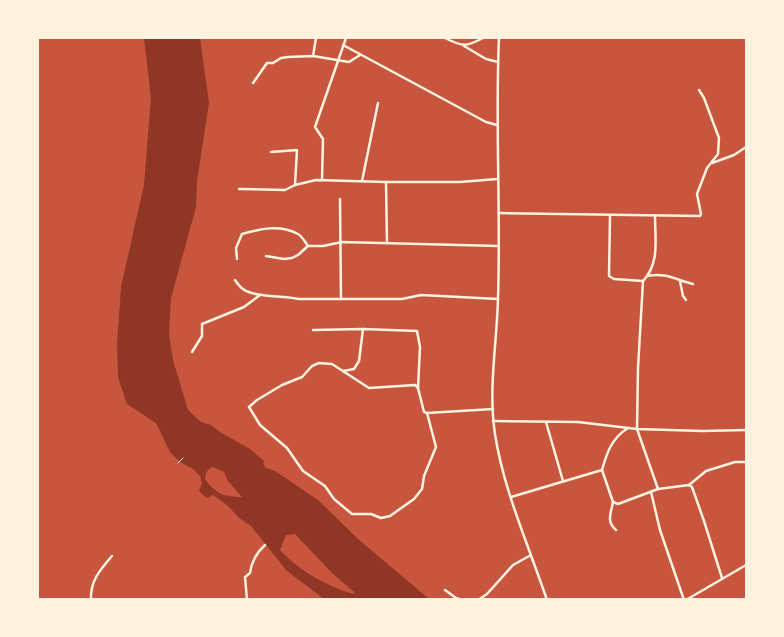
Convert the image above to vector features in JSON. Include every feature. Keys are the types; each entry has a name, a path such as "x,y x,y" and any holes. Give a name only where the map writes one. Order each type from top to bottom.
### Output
{"street":[{"path":"313,56 316,38"},
{"path":"322,180 323,139 315,127 346,38"},
{"path":"445,38 464,46 486,59 498,62"},
{"path":"464,46 483,38"},
{"path":"499,38 497,125 498,299 493,421 500,463 547,600"},
{"path":"344,45 486,122 497,125"},
{"path":"253,82 267,63 273,63 281,58 313,56 349,62 361,55"},
{"path":"499,213 700,216 697,194 708,165 718,154 719,138 704,98 699,90"},
{"path":"362,181 378,104"},
{"path":"708,165 734,155 746,147"},
{"path":"271,152 297,150 295,185"},
{"path":"239,188 285,190 295,185 322,180 460,182 497,178"},
{"path":"386,182 387,243"},
{"path":"340,199 342,299"},
{"path":"610,216 610,276 614,279 643,281"},
{"path":"655,216 655,258 648,276 643,281 637,429 658,488"},
{"path":"237,259 236,248 242,234 260,229 272,228 291,231 299,234 308,246"},
{"path":"266,256 284,259 292,258 308,246 323,246 342,242 498,246"},
{"path":"648,276 655,274 670,275 680,281 693,284"},
{"path":"235,280 243,289 260,294 298,299 402,299 421,295 498,299"},
{"path":"680,281 683,296 686,300"},
{"path":"192,352 201,338 202,324 244,307 256,300 260,294"},
{"path":"343,372 354,369 359,361 363,328"},
{"path":"314,330 363,328 418,331 420,347 418,388 436,447 424,476 420,493 385,518 371,514 352,514 334,499 320,482 303,471 286,448 260,425 249,407 282,385 302,377 312,366 319,363 332,364 369,388 411,385 418,388"},
{"path":"427,414 493,409"},
{"path":"493,421 578,422 637,429 746,430"},
{"path":"546,422 563,481"},
{"path":"616,530 612,527 610,521 609,516 612,502 602,470 610,446 619,433 628,427"},
{"path":"612,502 618,504 658,488 689,485 706,471 735,462 746,462"},
{"path":"511,497 602,470"},
{"path":"689,485 692,488 704,521 722,578"},
{"path":"651,492 660,530 685,600 746,565"},
{"path":"247,600 245,577 250,573 251,566 256,560 258,552 265,544"},
{"path":"478,600 487,594 513,565 531,554"},
{"path":"91,600 92,584 112,556"},
{"path":"445,590 462,600"}],"path":[{"path":"178,462 183,458"}],"shaded area":[{"path":"144,38 200,38 209,103 197,181 196,207 171,298 169,335 173,360 188,410 201,422 211,425 250,449 264,461 263,464 266,468 275,471 318,500 358,539 429,599 324,599 287,571 251,526 239,518 228,506 213,495 207,498 199,491 202,483 200,476 193,469 180,462 170,452 156,423 127,404 118,377 117,344 121,287 144,185 151,98","holes":["213,467 224,472 228,481 242,497 221,494 213,488 205,479 207,472","295,534 332,573 354,592 354,594 314,577 304,571 280,550 286,535"]}]}
